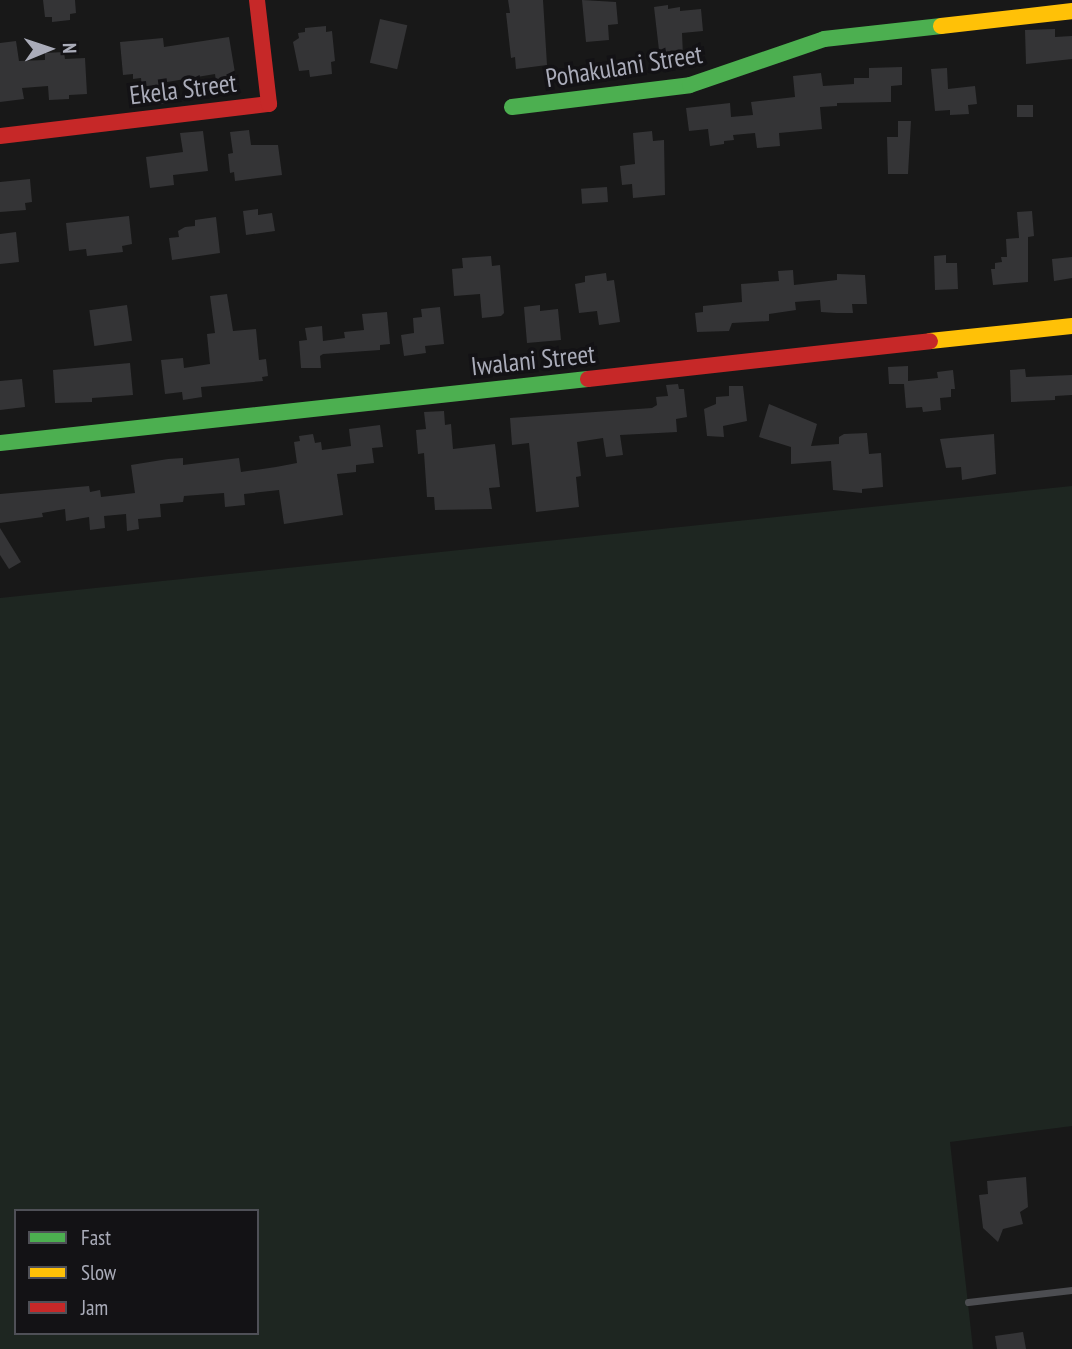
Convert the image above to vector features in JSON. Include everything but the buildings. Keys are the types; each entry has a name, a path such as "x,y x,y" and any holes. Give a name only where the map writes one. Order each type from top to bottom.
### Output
{"street":[{"name":"Ekela Street","path":"0,136 269,104 257,0"},
{"name":"Pohakulani Street","path":"512,107 690,85 824,39 1072,11"},
{"name":"Iwalani Street","path":"0,443 1072,326"}],"lane":[{"path":"968,1302 1072,1290"}],"shaded area":[{"path":"1072,486 1072,1126 950,1142 973,1349 0,1349 0,598"}],"traffic: fast":[{"path":"512,107 690,85 824,39 941,26"},
{"path":"0,443 588,379"}],"traffic: slow":[{"path":"941,26 1072,11"},
{"path":"930,341 1072,326"}],"traffic: jam":[{"path":"0,136 269,104 257,0"},
{"path":"588,379 930,341"}]}
